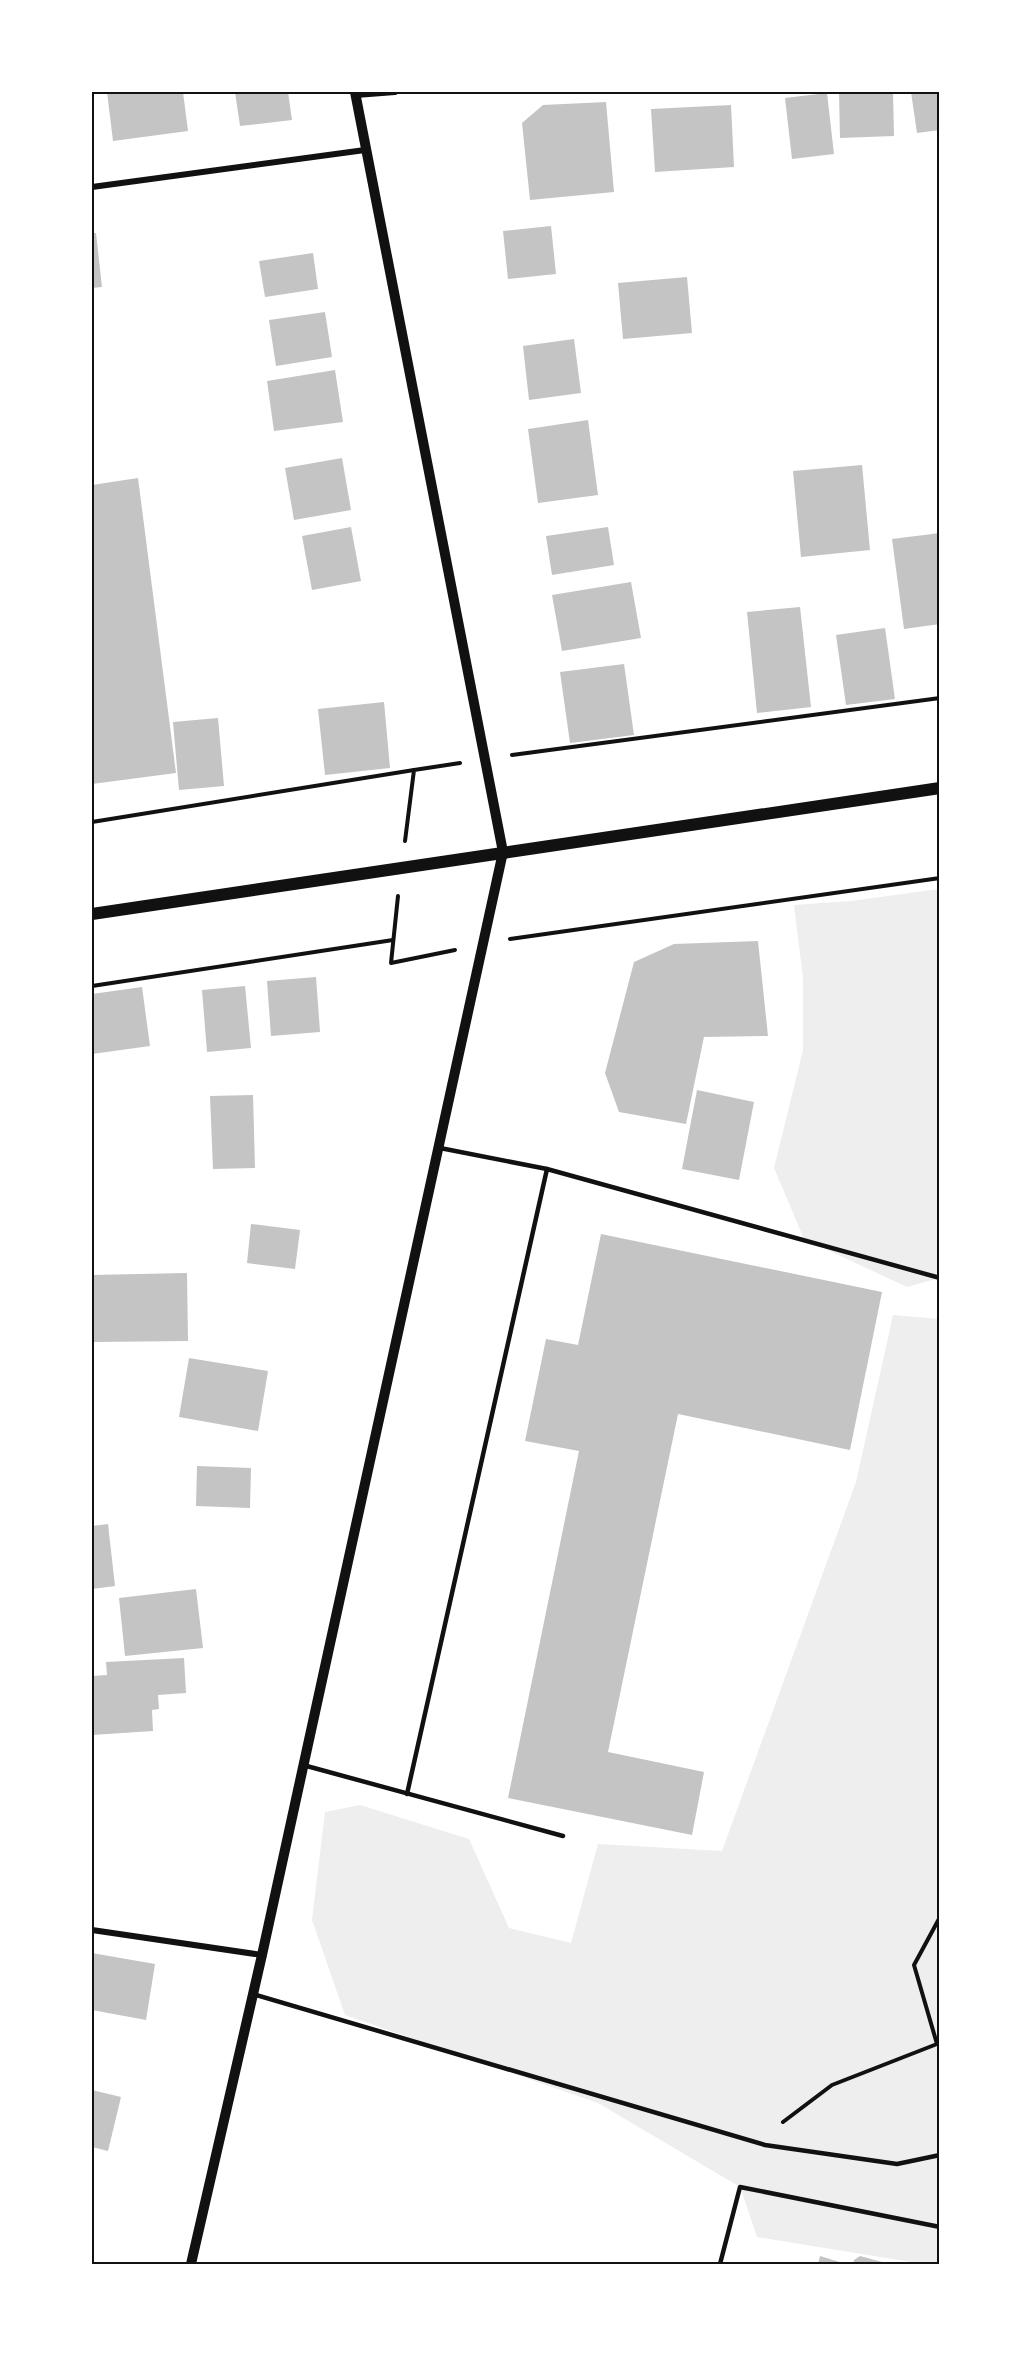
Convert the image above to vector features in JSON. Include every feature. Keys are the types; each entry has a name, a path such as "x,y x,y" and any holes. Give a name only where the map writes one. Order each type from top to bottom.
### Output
{"main road":[{"path":"92,915 939,788"}],"street":[{"path":"191,2265 262,1955 503,852 355,93 395,92"},
{"path":"92,187 365,150"},
{"path":"92,1930 262,1955"}],"lane":[{"path":"440,1148 547,1169 939,1278"},
{"path":"407,1794 547,1169"},
{"path":"303,1765 563,1836"},
{"path":"253,1994 765,2145 897,2164 939,2155"},
{"path":"720,2265 741,2187 939,2227"}],"path":[{"path":"92,822 414,770"},
{"path":"92,986 393,940"},
{"path":"765,2145 770,2132 832,2085 938,2043 914,1965 939,1917"}],"shaded area":[{"path":"939,889 939,1278 907,1287 804,1239 774,1168 803,1050 803,978 794,905 851,901"},
{"path":"893,1315 939,1319 939,2264 923,2264 757,2237 740,2187 598,2103 345,2015 312,1920 325,1812 360,1805 469,1839 509,1928 571,1943 598,1844 722,1851 856,1482"}],"building":[{"path":"107,92 183,92 188,131 113,141"},
{"path":"235,92 288,92 292,120 240,126"},
{"path":"839,92 893,92 894,136 840,138"},
{"path":"911,92 940,92 940,130 917,133"},
{"path":"827,93 834,154 792,159 785,98"},
{"path":"606,102 614,192 530,200 522,123 543,105"},
{"path":"731,105 734,167 655,172 651,109"},
{"path":"551,226 556,274 508,279 503,231"},
{"path":"92,233 96,233 102,287 92,288"},
{"path":"313,253 318,289 265,297 259,261"},
{"path":"687,277 692,333 623,339 618,283"},
{"path":"325,312 332,357 276,366 269,320"},
{"path":"574,339 581,393 529,400 523,346"},
{"path":"335,370 343,422 274,431 267,381"},
{"path":"588,420 598,495 538,503 528,429"},
{"path":"342,458 351,510 294,520 285,468"},
{"path":"862,465 870,550 801,557 793,471"},
{"path":"138,478 176,773 92,784 92,485"},
{"path":"351,527 361,581 312,590 302,536"},
{"path":"608,527 614,565 552,575 546,536"},
{"path":"940,533 940,624 904,629 892,539"},
{"path":"631,582 641,638 562,651 552,595"},
{"path":"800,607 811,707 757,713 747,612"},
{"path":"885,628 895,699 846,705 836,635"},
{"path":"624,664 634,735 570,743 560,672"},
{"path":"384,702 390,768 325,775 318,709"},
{"path":"218,718 224,786 179,790 173,722"},
{"path":"758,941 768,1036 704,1037 686,1124 619,1112 605,1073 634,962 674,944"},
{"path":"316,977 320,1032 271,1036 267,981"},
{"path":"245,986 251,1048 207,1052 202,990"},
{"path":"142,987 150,1046 92,1054 92,994"},
{"path":"697,1090 754,1102 739,1180 682,1169"},
{"path":"253,1095 255,1168 213,1169 210,1096"},
{"path":"251,1224 300,1230 295,1269 247,1263"},
{"path":"601,1234 882,1292 850,1450 678,1414 608,1752 704,1772 692,1835 508,1798 579,1451 525,1441 546,1339 578,1345"},
{"path":"187,1273 188,1341 92,1342 92,1275"},
{"path":"189,1358 268,1371 258,1431 179,1417"},
{"path":"197,1466 251,1468 250,1508 196,1506"},
{"path":"108,1524 115,1586 92,1589 92,1526"},
{"path":"196,1589 203,1648 125,1656 119,1598"},
{"path":"184,1658 186,1693 158,1695 159,1709 152,1710 153,1731 92,1735 92,1676 107,1675 106,1662"},
{"path":"92,1953 155,1964 146,2020 92,2010"},
{"path":"92,2090 121,2097 108,2151 92,2147"},
{"path":"820,2256 846,2264 818,2264"},
{"path":"860,2256 883,2264 853,2264 854,2260"}]}
